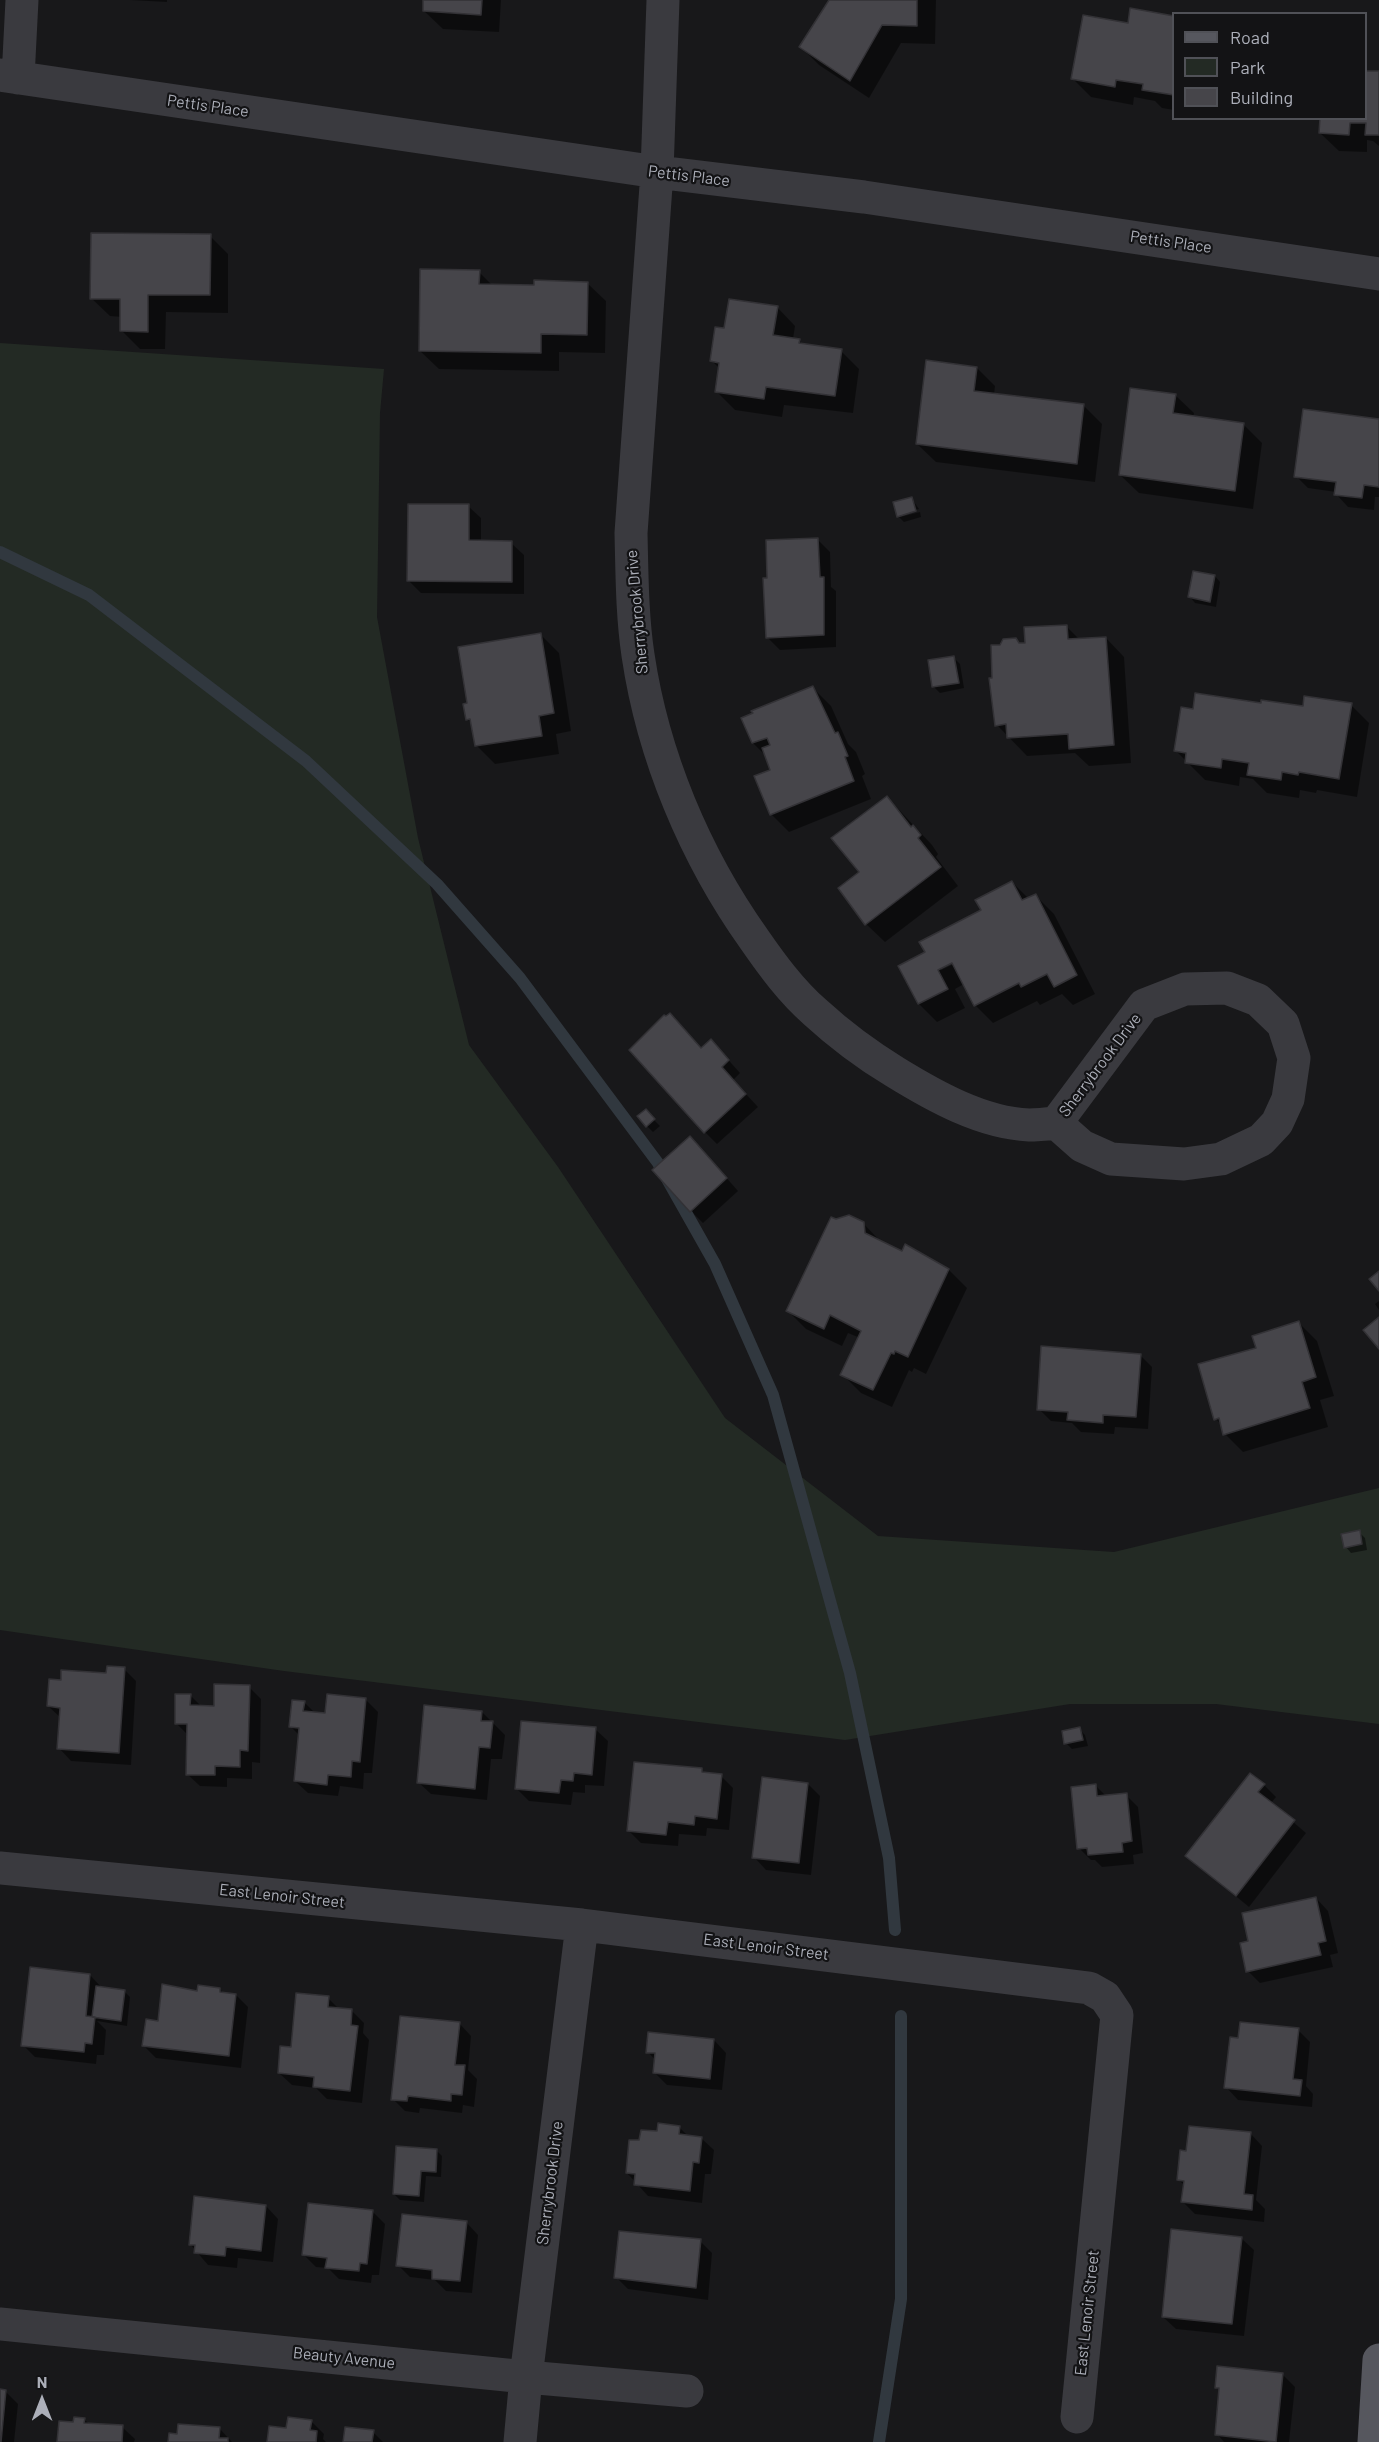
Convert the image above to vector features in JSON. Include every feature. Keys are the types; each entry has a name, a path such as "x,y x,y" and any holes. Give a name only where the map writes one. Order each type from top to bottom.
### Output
{"main road":[{"path":"1374,2442 1379,2360"}],"street":[{"path":"9,76 22,0"},
{"name":"Sherrybrook Drive","path":"663,0 657,172 631,533 632,591 638,655 650,716 673,786 728,902 774,968 814,1012 872,1058 928,1093 985,1116 1028,1125 1056,1123 1082,1146 1111,1159 1184,1164 1221,1159 1262,1140 1276,1123 1288,1099 1294,1058 1283,1023 1258,1000 1227,988 1185,989 1144,1005 1056,1123"},
{"name":"Pettis Place","path":"9,76 657,172 864,197 1379,274"},
{"name":"East Lenoir Street","path":"0,1868 582,1925 1089,1988 1105,1997 1117,2015 1077,2416"},
{"name":"Sherrybrook Drive","path":"520,2442 582,1925"},
{"name":"Beauty Avenue","path":"0,2324 687,2391"}],"green space":[{"path":"0,343 384,369 380,413 377,617 418,838 469,1045 558,1167 725,1418 878,1536 1114,1552 1379,1488 1379,1724 1216,1704 1070,1704 845,1740 284,1671 0,1630"}],"building":[{"path":"423,0 482,0 481,15 423,11"},
{"path":"829,0 917,0 917,26 882,25 850,81 799,47"},
{"path":"1130,8 1172,16 1172,95 1142,90 1143,84 1116,80 1115,87 1071,79 1083,15 1128,23"},
{"path":"1367,71 1379,71 1379,135 1365,135 1366,123 1350,123 1349,135 1319,133 1320,120 1367,120"},
{"path":"91,233 211,234 210,295 148,295 148,332 120,331 120,299 90,299"},
{"path":"420,269 480,270 479,284 534,285 534,280 588,282 587,335 541,334 541,353 419,351"},
{"path":"729,299 778,306 773,335 800,339 799,343 842,349 835,396 766,387 764,399 715,392 719,363 710,361 715,327 724,328"},
{"path":"926,360 977,367 974,391 1084,404 1077,464 916,444"},
{"path":"1130,388 1176,394 1173,413 1244,423 1235,491 1119,475"},
{"path":"1303,409 1379,419 1379,487 1364,485 1362,498 1334,495 1336,482 1294,477"},
{"path":"912,497 916,511 897,517 893,502"},
{"path":"408,504 469,504 469,540 512,541 512,582 407,581"},
{"path":"818,538 820,577 824,577 824,635 766,638 763,578 767,578 766,540"},
{"path":"1193,571 1215,575 1210,602 1188,597"},
{"path":"1067,625 1068,639 1106,637 1114,745 1069,749 1068,734 1007,738 1006,724 995,726 989,678 992,678 991,645 1000,645 1003,639 1016,638 1019,643 1025,643 1024,627"},
{"path":"541,633 554,713 539,716 542,736 475,746 470,719 466,720 463,704 467,703 458,647"},
{"path":"954,656 959,683 932,687 928,660"},
{"path":"813,686 835,733 838,732 848,756 845,757 854,781 770,815 754,776 770,770 762,748 770,745 767,738 752,743 741,718 753,713 751,711"},
{"path":"1195,693 1261,703 1261,700 1303,706 1304,696 1352,703 1339,779 1299,772 1298,775 1282,772 1281,780 1247,775 1249,763 1222,759 1221,768 1185,763 1186,753 1174,751 1181,707 1193,709"},
{"path":"887,796 911,827 913,825 921,835 918,838 941,867 865,925 838,888 859,872 831,838"},
{"path":"1012,881 1022,900 1036,894 1077,975 1054,987 1047,974 1021,987 1019,983 974,1006 952,963 938,970 948,989 918,1004 898,966 925,952 919,942 981,910 975,900"},
{"path":"670,1013 701,1048 711,1039 729,1060 722,1067 746,1094 704,1133 629,1050 664,1015"},
{"path":"646,1109 655,1119 646,1127 637,1116"},
{"path":"690,1136 727,1178 690,1212 652,1170"},
{"path":"849,1215 864,1222 865,1233 902,1251 905,1244 949,1269 908,1357 895,1351 894,1354 891,1353 873,1390 840,1375 861,1331 830,1315 824,1329 786,1311 831,1217 836,1219"},
{"path":"1379,1271 1379,1291 1369,1279"},
{"path":"1379,1317 1379,1349 1363,1330"},
{"path":"1299,1321 1316,1377 1302,1382 1310,1408 1223,1435 1219,1418 1214,1420 1198,1364 1256,1348 1252,1336"},
{"path":"1041,1346 1141,1354 1136,1417 1103,1415 1103,1423 1067,1420 1068,1412 1037,1410"},
{"path":"1360,1530 1362,1544 1344,1548 1341,1534"},
{"path":"107,1666 125,1667 119,1753 57,1749 60,1708 47,1706 49,1679 61,1680 61,1670 106,1673"},
{"path":"214,1684 250,1685 248,1751 240,1750 240,1767 215,1766 215,1775 186,1775 187,1724 175,1724 175,1694 191,1694 190,1705 214,1706"},
{"path":"327,1694 366,1698 360,1762 352,1761 351,1777 328,1775 327,1785 294,1781 299,1728 289,1727 292,1700 305,1701 303,1711 325,1713"},
{"path":"424,1705 482,1711 481,1721 493,1721 490,1748 479,1747 475,1789 417,1783"},
{"path":"521,1721 596,1727 592,1775 574,1773 573,1781 561,1780 559,1793 515,1789"},
{"path":"1080,1727 1083,1740 1064,1744 1062,1731"},
{"path":"634,1762 702,1768 702,1772 722,1774 717,1819 695,1816 694,1825 668,1822 666,1835 627,1831"},
{"path":"1250,1773 1265,1784 1258,1792 1295,1820 1236,1896 1185,1856"},
{"path":"762,1777 808,1783 799,1863 752,1858"},
{"path":"1096,1784 1097,1796 1127,1793 1132,1841 1122,1843 1123,1852 1088,1855 1087,1848 1077,1849 1071,1787"},
{"path":"1316,1897 1326,1941 1318,1943 1321,1955 1246,1972 1240,1943 1248,1941 1242,1913"},
{"path":"30,1967 90,1974 86,2016 95,2017 92,2044 85,2043 84,2052 21,2046"},
{"path":"162,1984 197,1991 198,1985 220,1988 220,1992 236,1994 229,2056 142,2046 146,2019 158,2021"},
{"path":"96,1986 125,1990 121,2021 92,2017"},
{"path":"296,1993 329,1996 328,2007 352,2009 351,2025 358,2026 350,2091 313,2087 314,2077 278,2073 280,2046 291,2047"},
{"path":"400,2016 460,2022 455,2065 465,2065 462,2095 451,2094 451,2101 408,2096 407,2101 391,2100"},
{"path":"1240,2022 1299,2028 1293,2079 1302,2080 1300,2096 1224,2088 1230,2037 1238,2038"},
{"path":"648,2032 714,2039 710,2079 653,2073 655,2053 646,2053"},
{"path":"658,2123 680,2126 679,2134 702,2137 699,2163 693,2162 690,2191 634,2185 635,2174 626,2173 629,2140 639,2140 641,2130 657,2131"},
{"path":"1189,2126 1251,2132 1244,2194 1253,2195 1252,2210 1181,2202 1184,2181 1177,2180 1180,2150 1186,2151"},
{"path":"396,2146 437,2149 436,2172 421,2171 419,2196 393,2194"},
{"path":"194,2196 266,2205 261,2251 226,2247 225,2256 194,2253 195,2245 189,2245"},
{"path":"308,2203 373,2210 367,2264 360,2263 359,2271 325,2268 327,2258 302,2255"},
{"path":"402,2214 467,2221 460,2281 432,2279 432,2270 396,2266"},
{"path":"1171,2229 1242,2237 1232,2324 1162,2317"},
{"path":"619,2231 701,2239 696,2288 614,2278"},
{"path":"1217,2366 1283,2373 1276,2442 1215,2435 1219,2388 1215,2388"},
{"path":"0,2389 6,2390 1,2442 0,2442"},
{"path":"74,2417 85,2418 84,2423 123,2425 122,2442 57,2442 59,2421 73,2422"},
{"path":"288,2417 312,2420 310,2430 317,2431 316,2442 267,2442 269,2426 286,2428"},
{"path":"178,2424 220,2427 219,2438 228,2438 228,2442 168,2442 169,2433 177,2434"},
{"path":"345,2427 374,2430 372,2442 343,2442"}],"waterway":[{"path":"0,552 89,595 306,761 437,884 520,978 658,1163 715,1264 773,1395 850,1673 889,1858 895,1930"},
{"path":"879,2442 901,2299 901,2016"}]}
